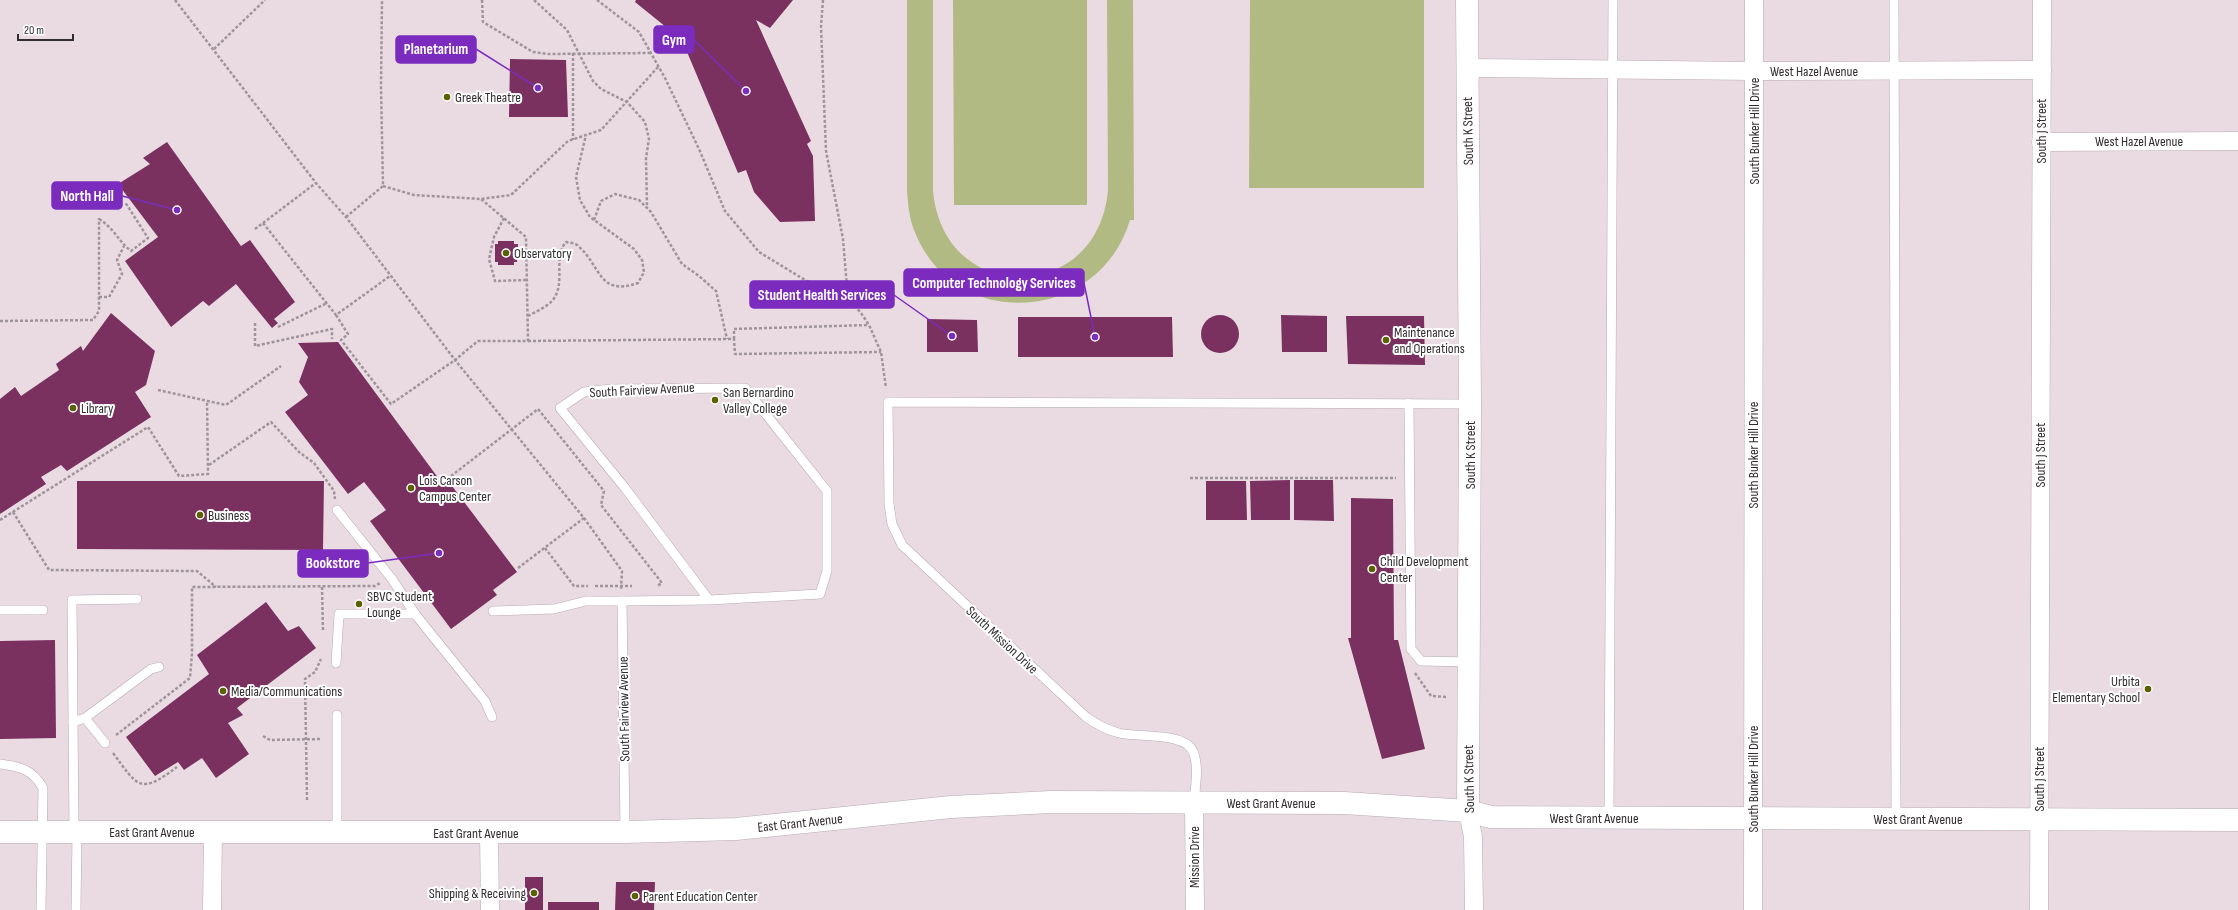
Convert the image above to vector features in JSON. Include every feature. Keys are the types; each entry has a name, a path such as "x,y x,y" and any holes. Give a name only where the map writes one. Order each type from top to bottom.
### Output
{"street":[{"name":"South K Street","path":"1467,0 1470,404 1470,662 1468,811 1473,837 1474,910"},
{"name":"South Bunker Hill Drive","path":"1753,910 1754,0"},
{"name":"South J Street","path":"2039,910 2042,0"},
{"name":"West Hazel Avenue","path":"1467,68 1754,71 2042,70"},
{"name":"West Hazel Avenue","path":"2041,142 2238,141"},
{"name":"West Grant Avenue","path":"951,807 1051,802 1344,803 1468,811 1491,817 2238,820"},
{"name":"Mission Drive","path":"1194,803 1195,910"},
{"name":"East Grant Avenue","path":"0,832 337,832 489,834 625,832 736,829 951,807"},
{"path":"212,832 212,910"},
{"path":"489,834 490,910"}],"lane":[{"path":"1609,818 1613,0"},
{"path":"1894,0 1896,819"},
{"name":"South Fairview Avenue","path":"625,832 622,601 709,600 820,594 827,571 827,492 745,388 611,389 584,392 560,408 625,488 709,600"},
{"path":"888,402 1470,404"},
{"name":"South Mission Drive","path":"888,402 889,504 892,524 902,544 1086,717 1101,726 1118,733 1139,736 1160,736 1186,743 1194,752 1196,762 1194,803"},
{"path":"1409,403 1411,649 1421,661 1470,662"},
{"path":"337,510 392,579 415,614 485,701 492,717"},
{"path":"76,910 72,600 137,599"},
{"path":"493,611 554,609 586,601 622,601"},
{"path":"0,610 43,610"},
{"path":"336,663 339,614 415,614"},
{"path":"73,722 85,718 151,669 159,667"},
{"path":"337,716 337,832"},
{"path":"85,718 105,743"},
{"path":"0,764 17,766 35,775 42,788 41,910"}],"path":[{"path":"175,0 455,360 584,518 622,571 622,601"},
{"path":"214,49 265,0"},
{"path":"382,0 381,87 383,186"},
{"path":"482,0 483,22 494,30 533,52 573,54 650,54"},
{"path":"534,0 567,30 593,81 601,89 627,102 645,122 649,139 646,158 646,208"},
{"path":"597,0 639,32 650,54 659,67 699,149 725,211 759,252 805,280 848,299 870,325 881,352 888,402"},
{"path":"823,0 820,27 826,151 843,239 848,299"},
{"path":"573,54 573,140"},
{"path":"383,186 414,195 481,199 511,195 568,141 601,130 659,67"},
{"path":"528,316 552,302 560,289 560,249 566,242 578,245 604,281 624,288 638,283 644,272 642,260 634,249 590,218 580,200 576,177 586,135"},
{"path":"255,229 316,183"},
{"path":"346,218 383,186"},
{"path":"594,220 601,201 615,194 639,200 646,208 682,264 716,291 727,339"},
{"path":"481,199 526,237 528,341"},
{"path":"0,321 94,320 99,310 99,218 110,225 124,246 131,251 148,238 125,202"},
{"path":"504,218 494,237 489,259 496,280 527,280"},
{"path":"264,223 336,315 348,334 341,340 391,404 455,360 478,341 734,339"},
{"path":"99,298 109,297 122,274 117,260 124,246"},
{"path":"336,315 390,276"},
{"path":"278,327 326,303"},
{"path":"255,323 255,346 332,329 332,339"},
{"path":"870,325 734,329 735,354 881,352"},
{"path":"158,390 226,405 281,366"},
{"path":"0,520 148,427 180,476 208,474 207,401"},
{"path":"451,476 538,409 604,492 601,505 662,583 659,586 652,586"},
{"path":"208,465 271,422 299,452 314,463 334,492 337,510"},
{"path":"1190,478 1396,478 1396,486"},
{"path":"13,512 49,570 197,571 217,587"},
{"path":"518,568 584,518"},
{"path":"545,548 574,586 636,586"},
{"path":"177,767 160,780 150,784 140,784 132,780 105,743 190,678 192,653 192,587 375,586 392,579"},
{"path":"322,587 323,633"},
{"path":"307,800 305,679 315,672 323,656"},
{"path":"1413,670 1431,696 1448,697"},
{"path":"263,736 270,740 322,739"}],"green space":[{"path":"907,0 933,0 933,191 943,229 964,256 991,272 1021,277 1051,271 1078,255 1098,228 1108,190 1107,0 1133,0 1134,220 1130,220 1113,255 1089,280 1058,296 1025,303 991,300 960,287 933,263 912,225 907,191"},
{"path":"953,0 1087,0 1087,205 954,205"},
{"path":"1250,0 1424,0 1424,188 1249,188"}],"building":[{"path":"636,0 793,0 770,28 756,20 811,141 807,144 813,156 815,221 780,222 754,192 746,170 738,173 682,40 635,2"},
{"path":"510,59 566,60 568,117 509,117"},
{"path":"167,142 241,246 250,240 295,302 274,319 278,323 272,328 236,284 209,306 203,301 171,327 125,261 158,237 118,184 150,164 143,158"},
{"name":"Observatory","path":"498,241 514,241 514,244 518,244 517,262 514,262 514,265 498,265 498,262 495,262 495,244 498,244"},
{"name":"Library","path":"111,313 155,351 146,385 135,392 151,417 67,471 61,465 41,477 46,484 0,514 0,399 15,387 21,396 59,370 56,364 81,346 83,351"},
{"path":"1216,315 1224,315 1234,320 1238,327 1238,341 1234,348 1224,353 1216,353 1206,348 1204,345 1201,338 1201,330 1206,320 1209,318"},
{"path":"1281,315 1327,316 1327,352 1282,352"},
{"name":"Maintenance and Operations","path":"1346,316 1424,316 1425,365 1348,364"},
{"path":"1018,317 1172,317 1173,357 1018,357"},
{"path":"927,319 977,320 978,352 927,352"},
{"name":"Lois Carson Campus Center","path":"338,342 439,479 446,478 517,572 493,590 497,595 451,629 370,521 386,510 364,482 348,494 285,412 308,395 299,382 308,357 298,343"},
{"path":"1290,480 1290,520 1251,520 1250,481"},
{"path":"1294,480 1333,480 1334,521 1294,520"},
{"name":"Business","path":"77,481 324,481 323,550 77,549"},
{"path":"1206,481 1246,481 1247,520 1206,520"},
{"name":"Child Development Center","path":"1351,498 1393,499 1394,640 1398,640 1425,749 1382,759 1348,638 1351,638"},
{"name":"Media/Communications","path":"266,602 288,631 299,626 316,648 237,708 243,715 228,723 249,754 216,778 202,758 184,770 178,762 155,776 126,737 209,674 197,655"},
{"path":"55,640 56,738 0,739 0,641"},
{"name":"Shipping & Receiving","path":"525,877 543,877 543,910 525,910"},
{"name":"Parent Education Center","path":"616,882 655,882 654,910 615,910"},
{"name":"Shipping & Receiving","path":"548,902 599,902 599,910 548,910"}],"place":[{"name":"Planetarium","path":"538,88"},
{"name":"Gym","path":"746,91"},
{"name":"Greek Theatre","path":"447,97"},
{"name":"North Hall","path":"177,210"},
{"name":"Observatory","path":"506,253"},
{"name":"Student Health Services","path":"952,336"},
{"name":"Computer Technology Services","path":"1095,337"},
{"name":"Maintenance and Operations","path":"1386,340"},
{"name":"San Bernardino Valley College","path":"715,400"},
{"name":"Library","path":"73,408"},
{"name":"Lois Carson Campus Center","path":"411,488"},
{"name":"Business","path":"200,515"},
{"name":"Bookstore","path":"439,553"},
{"name":"Child Development Center","path":"1372,569"},
{"name":"SBVC Student Lounge","path":"359,604"},
{"name":"Urbita Elementary School","path":"2148,689"},
{"name":"Media/Communications","path":"223,691"},
{"name":"Shipping & Receiving","path":"534,893"},
{"name":"Parent Education Center","path":"635,896"}]}
